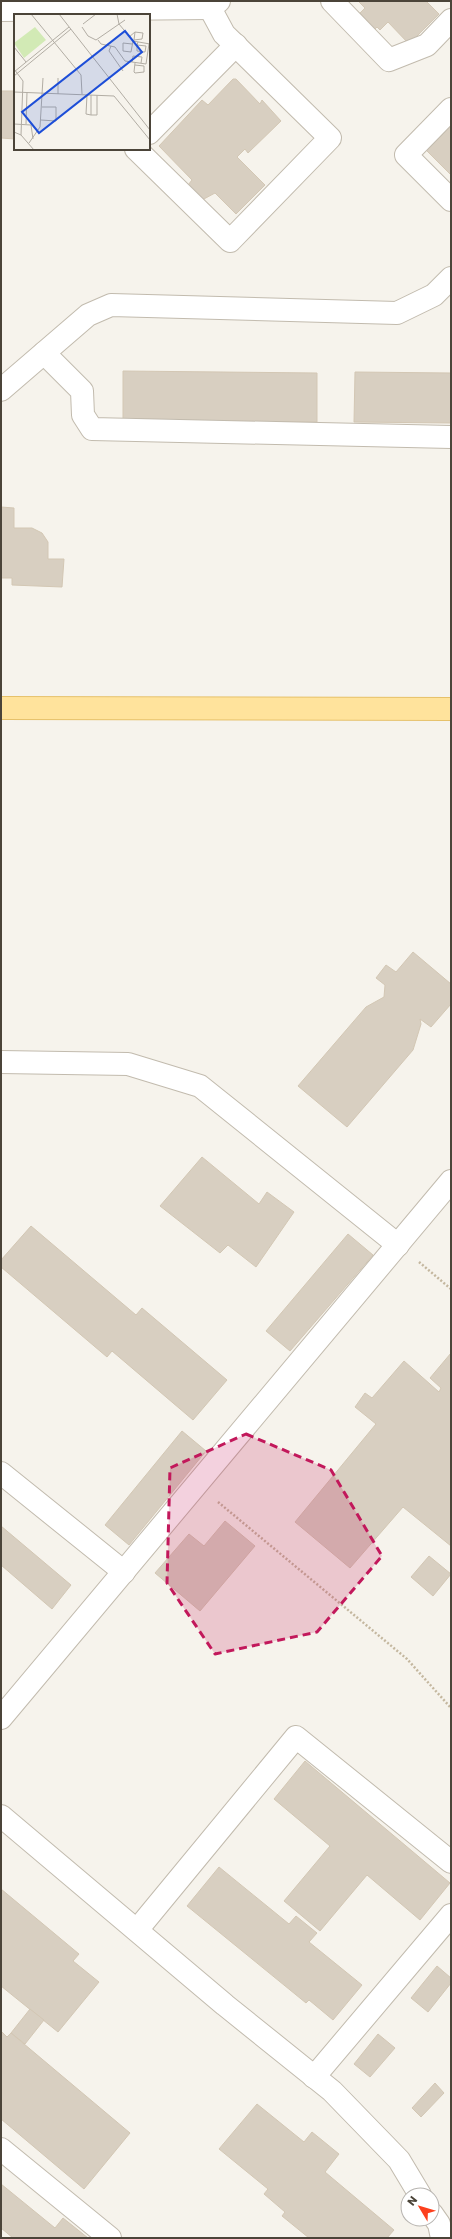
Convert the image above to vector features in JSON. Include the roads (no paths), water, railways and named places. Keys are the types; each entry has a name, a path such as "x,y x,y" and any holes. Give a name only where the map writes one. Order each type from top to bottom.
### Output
{"main road":[{"path":"1,708 451,709"}],"street":[{"path":"332,1 389,60 427,45 451,20"},
{"path":"1,10 115,5 214,5 224,34 330,138 230,241 137,150"},
{"path":"150,132 236,45"},
{"path":"451,109 406,155 451,200"},
{"path":"1,390 88,315 111,305 398,313 434,295 451,278"},
{"path":"44,353 82,391 83,414 92,429 451,437"},
{"path":"1,1062 128,1064 200,1086 398,1244"},
{"path":"1,1718 398,1244 449,1188"},
{"path":"1,1473 124,1572"},
{"path":"137,1930 296,1737 451,1862"},
{"path":"1,1816 332,2091 399,2160 415,2187"},
{"path":"314,2077 451,1915"},
{"path":"1,2149 110,2238"},
{"path":"439,2227 442,2238"}]}
